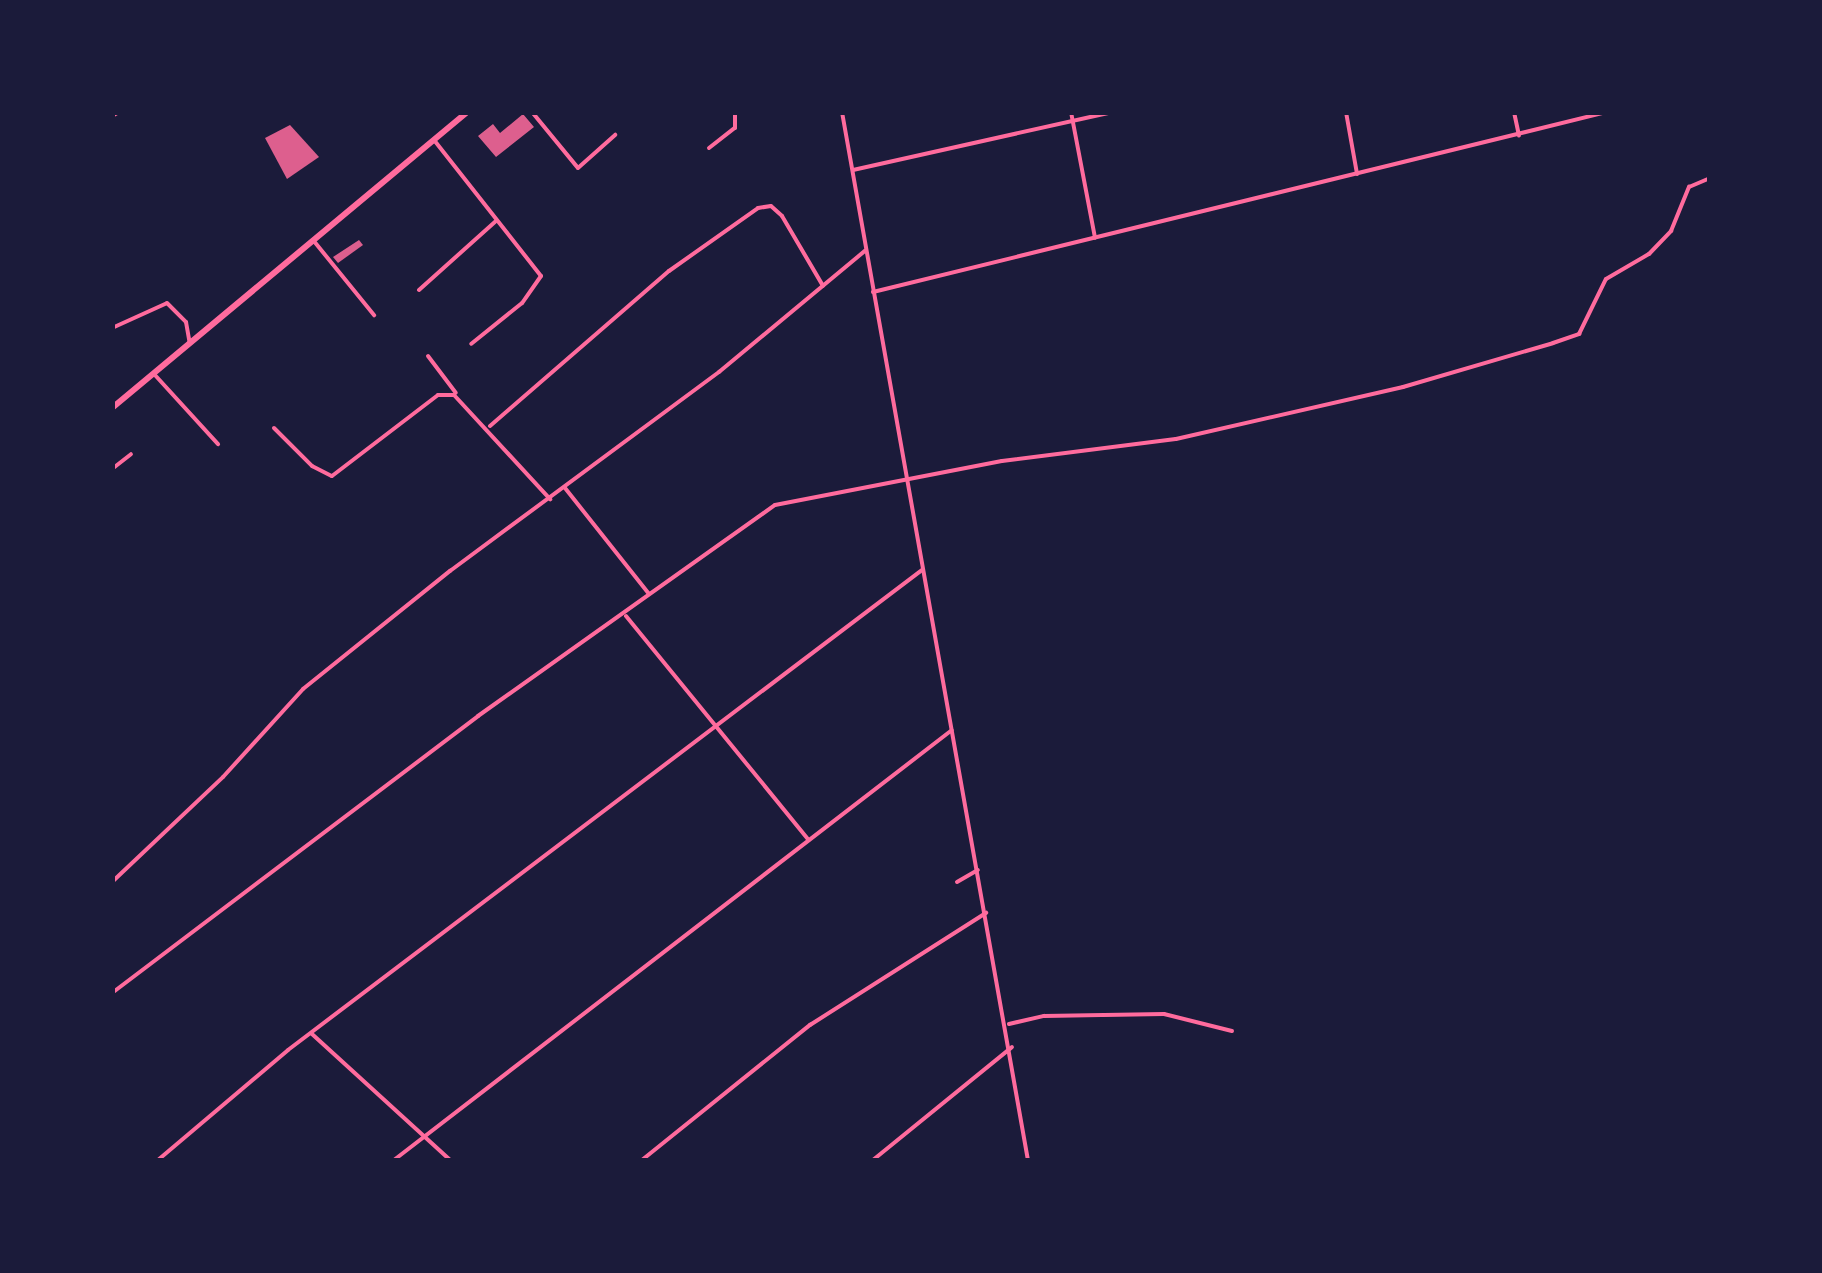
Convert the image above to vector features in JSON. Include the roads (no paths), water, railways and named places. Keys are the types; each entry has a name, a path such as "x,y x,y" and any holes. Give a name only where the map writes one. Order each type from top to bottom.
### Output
{"main road":[{"path":"112,408 467,112"}],"street":[{"path":"112,116 119,112"},
{"path":"532,112 578,168 615,135"},
{"path":"709,148 735,128 735,112"},
{"path":"842,112 904,478 1008,1024 1028,1160"},
{"path":"1071,112 1095,238"},
{"path":"851,170 1112,112"},
{"path":"1346,112 1357,174"},
{"path":"1514,112 1519,134"},
{"path":"873,292 1607,112"},
{"path":"434,140 542,276 522,304 470,344"},
{"path":"112,993 478,716 774,505 904,478 1234,427 1460,372 1578,334 1606,279 1649,254 1671,231 1687,189 1710,178"},
{"path":"490,426 668,270 758,208 771,206 782,216 824,286"},
{"path":"419,290 496,221"},
{"path":"314,240 374,316"},
{"path":"112,882 223,778 304,688 864,251"},
{"path":"112,328 167,303 186,322 190,344"},
{"path":"428,356 458,398 490,426 550,499"},
{"path":"154,374 218,444"},
{"path":"274,428 312,466 332,476 438,395 458,398"},
{"path":"112,470 131,454"},
{"path":"565,488 650,595"},
{"path":"158,1160 312,1034 922,570"},
{"path":"624,614 809,840"},
{"path":"394,1160 953,730"},
{"path":"957,882 978,870"},
{"path":"642,1160 810,1024 987,913"},
{"path":"1008,1024 1044,1016 1164,1014 1232,1030"},
{"path":"312,1034 428,1134 450,1160"},
{"path":"873,1160 1012,1047"}]}
